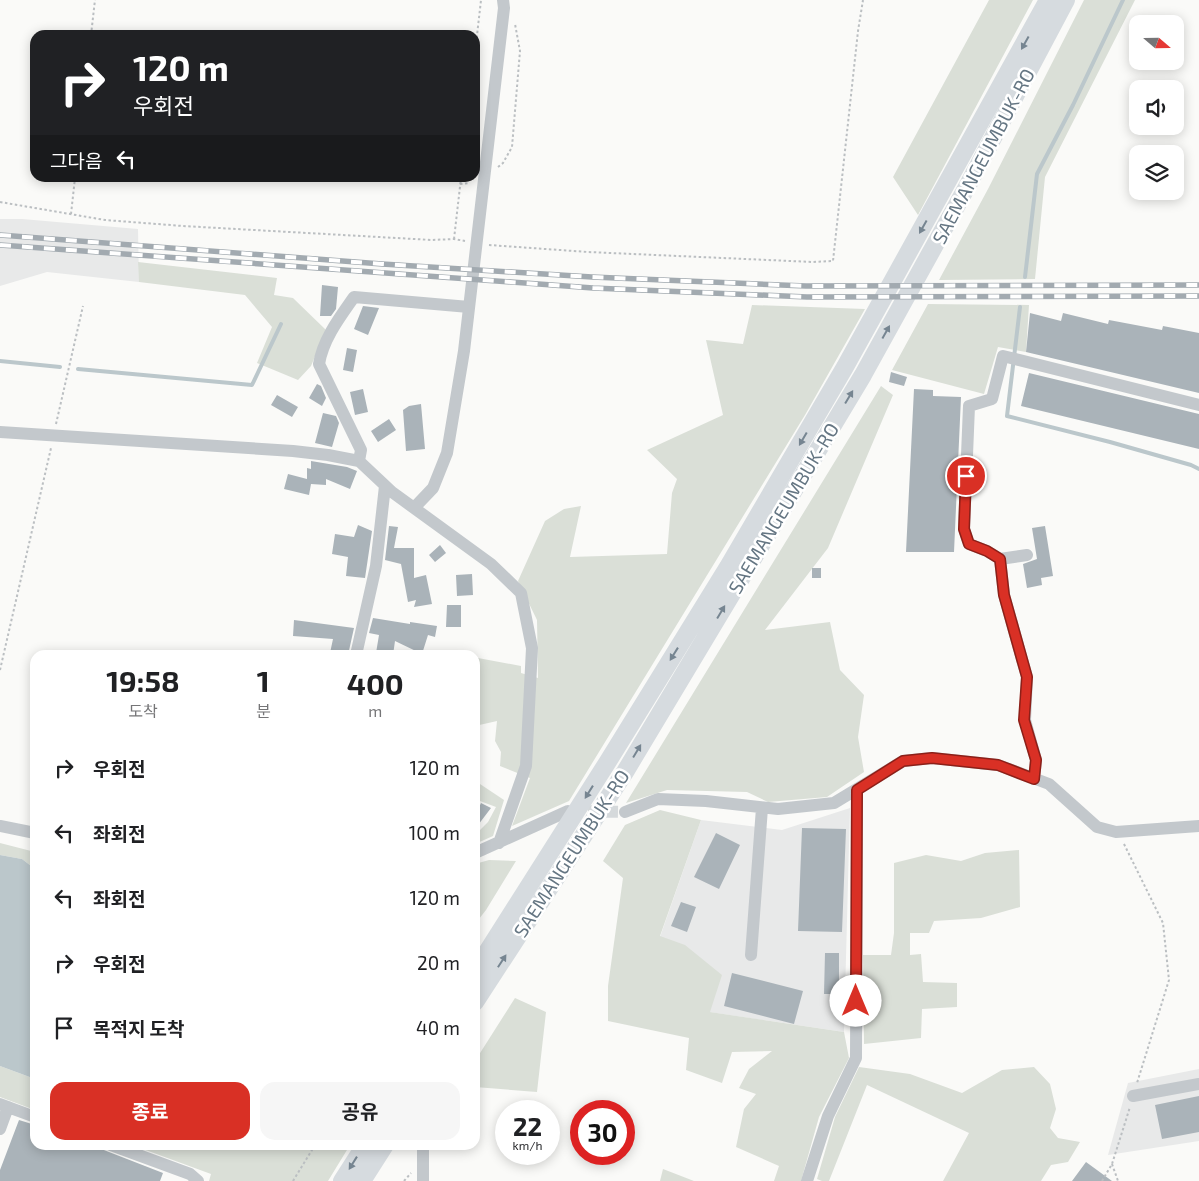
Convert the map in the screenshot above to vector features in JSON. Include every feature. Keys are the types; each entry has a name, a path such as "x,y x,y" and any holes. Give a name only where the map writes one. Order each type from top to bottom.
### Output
{"highway":[{"name":"SAEMANGEUMBUK-RO","path":"480,963 728,567 845,367 1048,0"},
{"name":"SAEMANGEUMBUK-RO","path":"480,994 625,772 863,375 968,185 1066,0"},
{"path":"342,1181 362,1150"},
{"path":"362,1181 382,1150"}],"street":[{"path":"414,508 433,488 447,453 464,351 504,8 503,0"},
{"path":"359,461 361,450 320,364 321,353 335,324 354,297 469,307"},
{"path":"1027,555 1000,559 987,551 969,544 964,529 969,406 992,399 1011,358 1199,405"},
{"path":"0,432 293,452 328,455 359,461 385,486 490,564 521,593 532,648 526,766 499,843"},
{"path":"357,650 376,566 385,486"},
{"path":"1000,559 1004,595 1027,677 1024,720 1036,760 1034,779"},
{"path":"625,812 658,799 706,801 778,810 834,803 903,761 932,758 998,765 1049,784 1097,827 1116,832 1199,826"},
{"path":"807,1181 828,1116 856,1058 857,790"},
{"path":"751,955 762,808"},
{"path":"480,851 568,812"},
{"path":"0,826 30,832"},
{"path":"1133,1096 1199,1084"},
{"path":"0,1129 4,1106 30,1115"},
{"path":"125,1150 190,1174 198,1181"},
{"path":"423,1150 423,1181"}],"path":[{"path":"92,30 95,0"},
{"path":"478,30 481,0"},
{"path":"482,244 500,247 598,252 813,262 833,261 863,0"},
{"path":"496,168 503,163 512,147 520,51 514,17"},
{"path":"71,214 75,182"},
{"path":"454,239 460,184 472,182"},
{"path":"0,202 105,220 432,240 454,239 472,242"},
{"path":"0,670 83,306"},
{"path":"1102,1181 1112,1164 1169,980 1163,923 1123,841 1116,832"},
{"path":"293,1181 313,1150"},
{"path":"1112,1164 1118,1181"}],"shaded area":[{"path":"989,0 1033,0 918,215 893,177"},
{"path":"1084,0 1135,0 1045,177 1035,279 939,280 988,189"},
{"path":"0,219 22,219 138,229 139,282 47,272 0,286"},
{"path":"138,262 277,278 274,295 293,298 326,330 311,366 298,380 257,363 272,327 245,295 139,282"},
{"path":"928,304 1029,305 1026,352 998,347 984,394 892,370"},
{"path":"752,305 865,309 805,415 569,801 512,826 530,778 500,766 501,752 495,741 497,721 480,725 480,658 521,666 521,673 538,678 537,620 518,581 545,521 564,509 581,506 570,557 667,554 672,493 677,479 647,450 723,415 706,340 743,344"},
{"path":"881,386 893,395 828,548 765,630 830,622 840,670 864,695 858,737 864,772 827,797 768,802 747,792 667,790 626,803"},
{"path":"480,784 504,800 493,836 480,842 480,830 488,822 496,807 480,801"},
{"path":"850,808 844,1032 709,1012 660,937 701,820 782,830"},
{"path":"660,810 701,820 660,936 685,945 722,975 710,1012 844,1032 849,1058 819,1117 801,1181 774,1181 779,1166 736,1147 744,1109 756,1094 739,1088 749,1069 772,1051 732,1052 722,1083 686,1070 689,1038 608,1021 608,986 623,878 603,861 625,825"},
{"path":"0,843 30,851 30,865 22,859 0,855"},
{"path":"1019,850 1020,907 981,918 934,921 929,933 910,933 910,955 921,954 923,982 957,983 957,1007 922,1009 921,1038 864,1044 863,955 891,955 894,933 894,863 926,855 961,861 985,853"},
{"path":"0,855 22,859 30,865 30,1077 0,1066"},
{"path":"489,860 516,861 480,918 480,863"},
{"path":"515,998 546,1012 537,1092 480,1087 480,1053"},
{"path":"0,1066 30,1077 30,1108 0,1097"},
{"path":"859,1067 910,1074 962,1093 1002,1070 1034,1067 1050,1084 1056,1109 1050,1128 1058,1138 1080,1142 1068,1162 1051,1165 1041,1181 943,1181 969,1133 867,1085 829,1181 822,1181 817,1179 835,1117"},
{"path":"1199,1069 1199,1141 1108,1155 1128,1083"},
{"path":"146,1150 347,1150 328,1181 209,1181 211,1174"},
{"path":"663,1169 694,1181 660,1181"}],"building":[{"path":"322,285 338,287 336,309 331,316 320,316"},
{"path":"363,306 379,308 368,335 354,329"},
{"path":"1030,313 1061,321 1063,313 1108,324 1109,320 1162,330 1163,326 1199,333 1199,393 1026,352"},
{"path":"347,348 357,350 353,372 343,370"},
{"path":"891,372 907,377 904,386 889,382"},
{"path":"1029,373 1199,414 1199,449 1021,406"},
{"path":"317,384 321,386 326,398 322,406 309,398"},
{"path":"363,389 368,412 355,415 350,392"},
{"path":"914,389 933,390 933,396 961,397 954,552 906,552"},
{"path":"277,395 298,407 292,417 271,405"},
{"path":"421,404 425,449 406,451 403,410 409,406"},
{"path":"323,413 336,416 339,423 332,447 315,443"},
{"path":"389,419 396,430 378,442 371,431"},
{"path":"311,461 347,467 357,471 350,489 326,479 326,485 311,484 309,495 284,489 288,474 307,479 307,468 311,469"},
{"path":"358,525 372,531 365,578 346,576 348,557 332,554 335,534 354,537"},
{"path":"389,526 398,527 394,548 414,548 414,578 426,575 432,604 414,607 416,600 408,602 401,564 385,560"},
{"path":"1045,526 1053,576 1041,578 1042,585 1027,588 1023,564 1037,559 1032,528"},
{"path":"440,545 446,553 435,562 429,555"},
{"path":"812,568 821,568 821,578 812,578"},
{"path":"472,574 473,595 457,596 456,575"},
{"path":"447,605 461,605 461,627 446,627"},
{"path":"373,618 437,626 435,637 428,635 423,650 414,650 395,641 394,650 376,650 379,635 369,633"},
{"path":"294,620 354,628 349,650 331,650 333,639 293,636"},
{"path":"481,803 491,808 480,822"},
{"path":"802,828 846,829 842,932 798,931"},
{"path":"716,833 740,845 719,889 694,877"},
{"path":"681,902 696,907 687,932 671,926"},
{"path":"825,953 839,953 839,994 824,994"},
{"path":"732,973 803,991 794,1024 724,1006"},
{"path":"1199,1096 1199,1132 1162,1139 1155,1105"},
{"path":"19,1120 30,1123 30,1150 104,1150 163,1173 160,1181 0,1181 0,1170"},
{"path":"1086,1162 1112,1181 1072,1181"}],"waterway":[{"path":"1025,277 1037,174 1073,105 1123,0"},
{"path":"1020,307 1007,416 1110,442 1191,465 1199,469"},
{"path":"78,369 252,385 281,324"},
{"path":"0,361 60,367"}],"tunnel":[{"path":"570,811 625,812"}],"railway":[{"path":"0,235 382,264 592,277 806,286 1199,285"},
{"path":"0,245 593,288 807,297 1199,296"}],"route":[{"path":"856,1001 857,790 903,761 932,758 998,765 1034,779 1036,760 1024,720 1027,677 1004,595 1000,559 987,551 969,544 964,529 966,476"}]}
